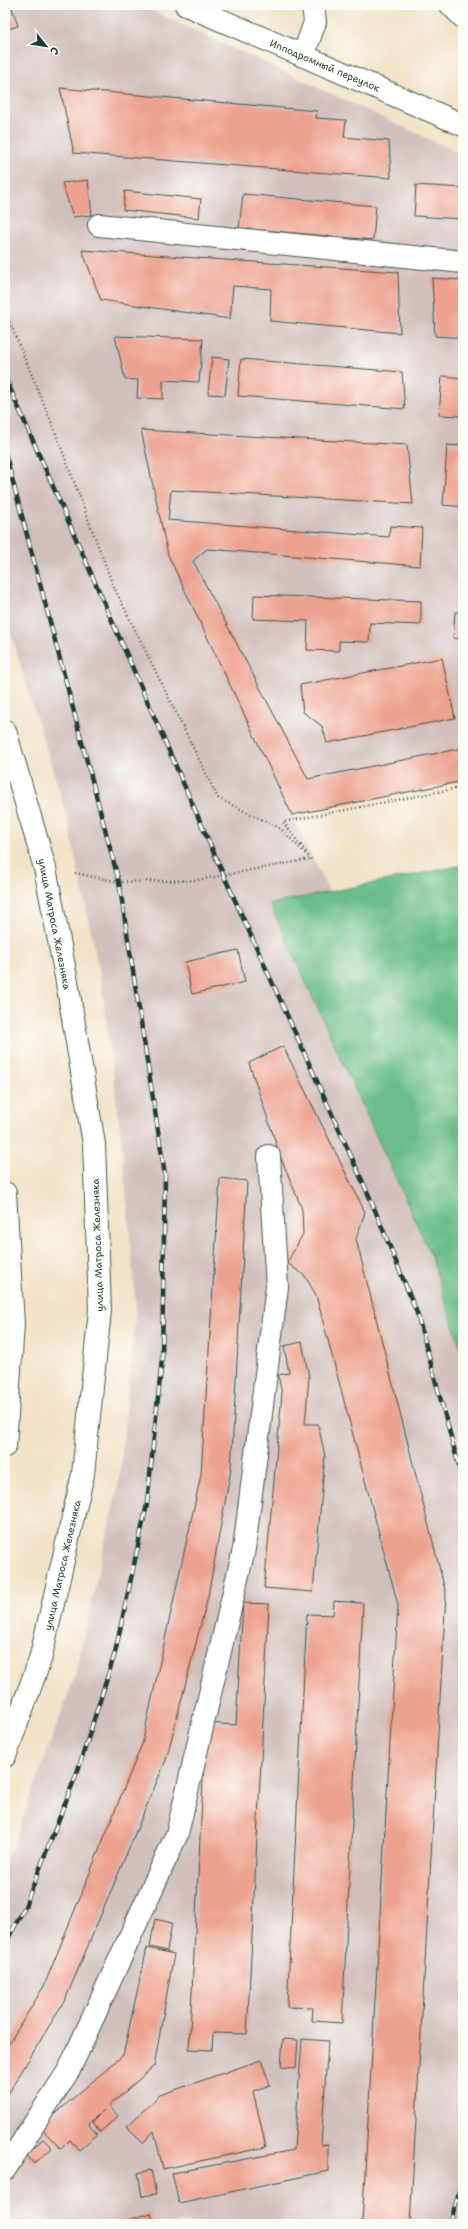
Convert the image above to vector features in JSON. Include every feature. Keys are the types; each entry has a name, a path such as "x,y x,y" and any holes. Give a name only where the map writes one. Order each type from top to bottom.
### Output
{"street":[{"name":"Ипподромный переулок","path":"186,5 463,125"},
{"path":"303,56 315,22 312,5"},
{"path":"451,5 463,17"},
{"path":"98,225 463,262"},
{"name":"улица Матроса Железняка","path":"5,731 45,868 67,982 94,1144 100,1310 83,1474 40,1660 5,1756"},
{"path":"5,2169 69,2070 177,1834 244,1549 277,1287 269,1156"},
{"path":"5,1193 13,1324 5,1446"}],"path":[{"path":"5,311 55,431 112,583 218,798 281,829 312,860"},
{"path":"312,860 283,822 463,786"},
{"path":"45,868 119,882 198,880 312,860"}],"shaded area":[{"path":"5,5 140,5 463,155 463,781 292,815 419,1079 463,1202 463,2224 5,2224 5,1860 12,1848 75,1675 119,1482 136,1308 122,1144 101,980 67,816 5,615"}],"green space":[{"path":"463,865 463,1355 430,1253 270,904"}],"building":[{"path":"5,5 11,5 18,26 5,30"},
{"path":"60,88 317,111 316,118 346,120 344,137 389,141 391,178 74,153"},
{"path":"88,180 92,215 73,217 62,183"},
{"path":"416,185 463,188 463,219 414,216"},
{"path":"125,191 201,199 199,218 123,210"},
{"path":"243,194 376,206 373,240 239,228"},
{"path":"82,250 398,272 400,333 270,321 271,289 233,286 230,319 101,300"},
{"path":"432,278 463,280 463,338 435,336"},
{"path":"115,336 203,339 199,382 163,380 163,399 137,398 138,380 125,379"},
{"path":"212,357 229,359 225,395 208,394"},
{"path":"241,359 402,372 405,409 238,396"},
{"path":"442,376 463,378 463,416 439,415"},
{"path":"141,430 407,445 413,504 171,490 168,520 389,537 390,526 422,528 420,566 207,549 193,561 308,779 463,748 463,781 292,815 168,555"},
{"path":"447,445 463,446 463,507 443,505"},
{"path":"254,595 421,601 421,625 370,623 369,642 339,641 339,651 307,650 308,621 253,619"},
{"path":"455,612 463,612 463,639 453,638"},
{"path":"442,658 455,718 327,743 322,726 303,712 300,685"},
{"path":"238,950 245,982 192,994 185,962"},
{"path":"283,1046 365,1212 356,1239 446,1594 410,2224 362,2224 398,1605 316,1295 305,1276 287,1263 303,1234 302,1209 281,1158 249,1063"},
{"path":"220,1178 247,1181 231,1469 208,1596 166,1760 66,1998 5,2099 5,2050 44,1986 142,1744 201,1475"},
{"path":"302,1342 309,1377 305,1424 318,1424 325,1456 313,1592 264,1588 282,1394 278,1375 289,1373 284,1346"},
{"path":"334,1601 363,1603 342,2023 312,2021 313,2008 287,2007 307,1614 333,1615"},
{"path":"243,1603 269,1604 247,2034 213,2033 212,2050 189,2049 206,1723 236,1725"},
{"path":"155,1919 172,1923 167,1951 150,1947"},
{"path":"147,1948 174,1954 154,2066 109,2106 118,2116 100,2132 92,2122 104,2110 88,2124 97,2134 79,2150 70,2140 61,2149 40,2127 123,2055"},
{"path":"283,2039 298,2040 296,2068 281,2067"},
{"path":"302,2039 328,2041 321,2145 328,2144 328,2171 179,2203 172,2173 294,2150"},
{"path":"261,2060 270,2085 253,2091 266,2147 163,2169 154,2131 143,2143 126,2127 160,2095"},
{"path":"43,2139 52,2148 34,2164 26,2154"},
{"path":"151,2170 156,2194 142,2196 138,2173"},
{"path":"151,2213 154,2224 114,2224"}],"railway":[{"path":"5,377 224,876 370,1198 417,1313 463,1481"},
{"path":"5,452 119,882 165,1175 162,1359 147,1504 115,1653 78,1770 24,1909 5,1944"},
{"path":"450,2224 463,2178"}]}
